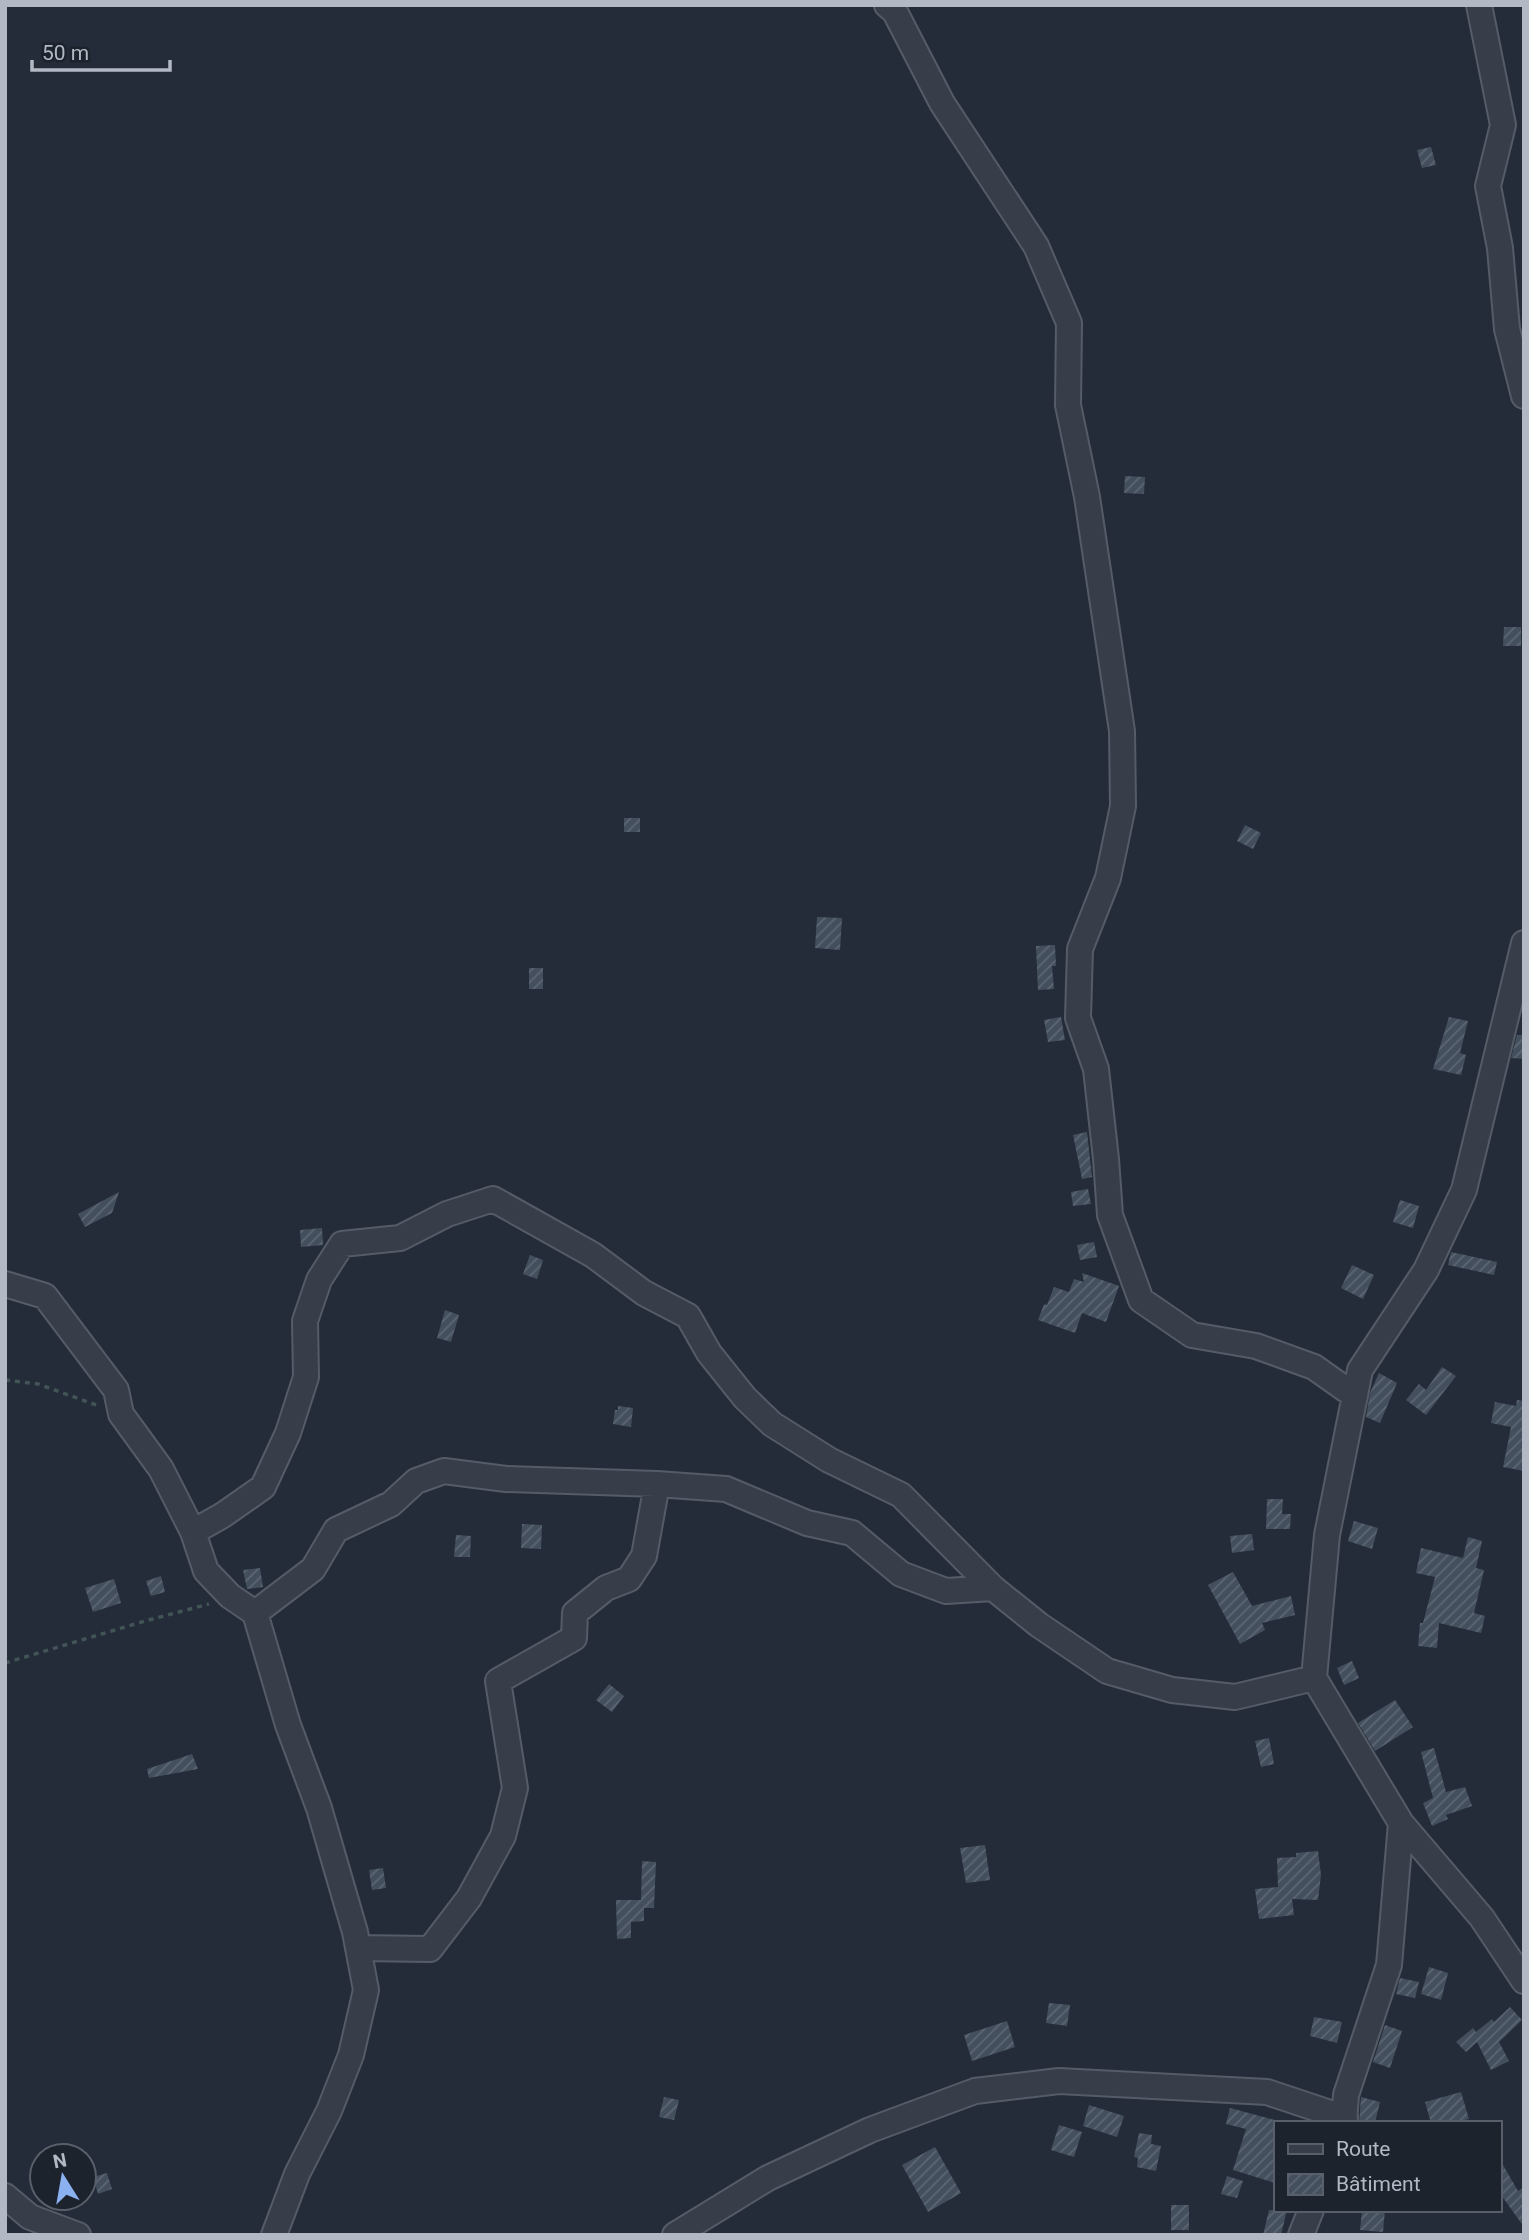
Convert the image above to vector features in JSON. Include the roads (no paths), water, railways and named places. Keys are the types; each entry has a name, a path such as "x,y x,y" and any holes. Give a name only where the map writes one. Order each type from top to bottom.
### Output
{"street":[{"path":"887,5 895,12 942,103 1036,246 1069,323 1068,405 1087,497 1122,730 1123,806 1108,878 1080,949 1078,1018 1096,1069 1110,1215 1141,1300 1192,1335 1256,1346 1314,1367 1355,1396"},
{"path":"1479,5 1503,125 1488,186 1500,248 1507,329 1524,396"},
{"path":"1524,943 1464,1190 1426,1270 1360,1370 1327,1535 1314,1678 1401,1823 1482,1918 1524,1981"},
{"path":"192,1532 223,1516 263,1487 289,1433 306,1377 304,1321 319,1280 342,1244 400,1238 447,1214 493,1199 593,1255 644,1293 688,1316 709,1353 745,1398 772,1424 829,1460 901,1495 993,1588 1039,1625 1107,1671 1172,1690 1235,1697 1314,1678"},
{"path":"5,1284 45,1296 116,1391 121,1414 160,1469 192,1532 206,1571 230,1596 255,1613 288,1725 319,1808 358,1948 366,1990 351,2055 329,2111 297,2174 274,2235"},
{"path":"255,1613 313,1569 336,1530 391,1504 416,1481 444,1471 506,1479 726,1489 807,1523 852,1533 901,1574 946,1591 993,1588"},
{"path":"358,1948 430,1948 469,1898 503,1836 515,1788 498,1681 574,1637 575,1613 606,1588 629,1579 644,1556 657,1484"},
{"path":"675,2235 768,2178 859,2135 975,2091 1059,2081 1268,2092 1344,2120 1346,2095 1389,1965 1401,1823"},
{"path":"5,2196 30,2217 78,2235"},
{"path":"1301,2235 1310,2212"}]}
